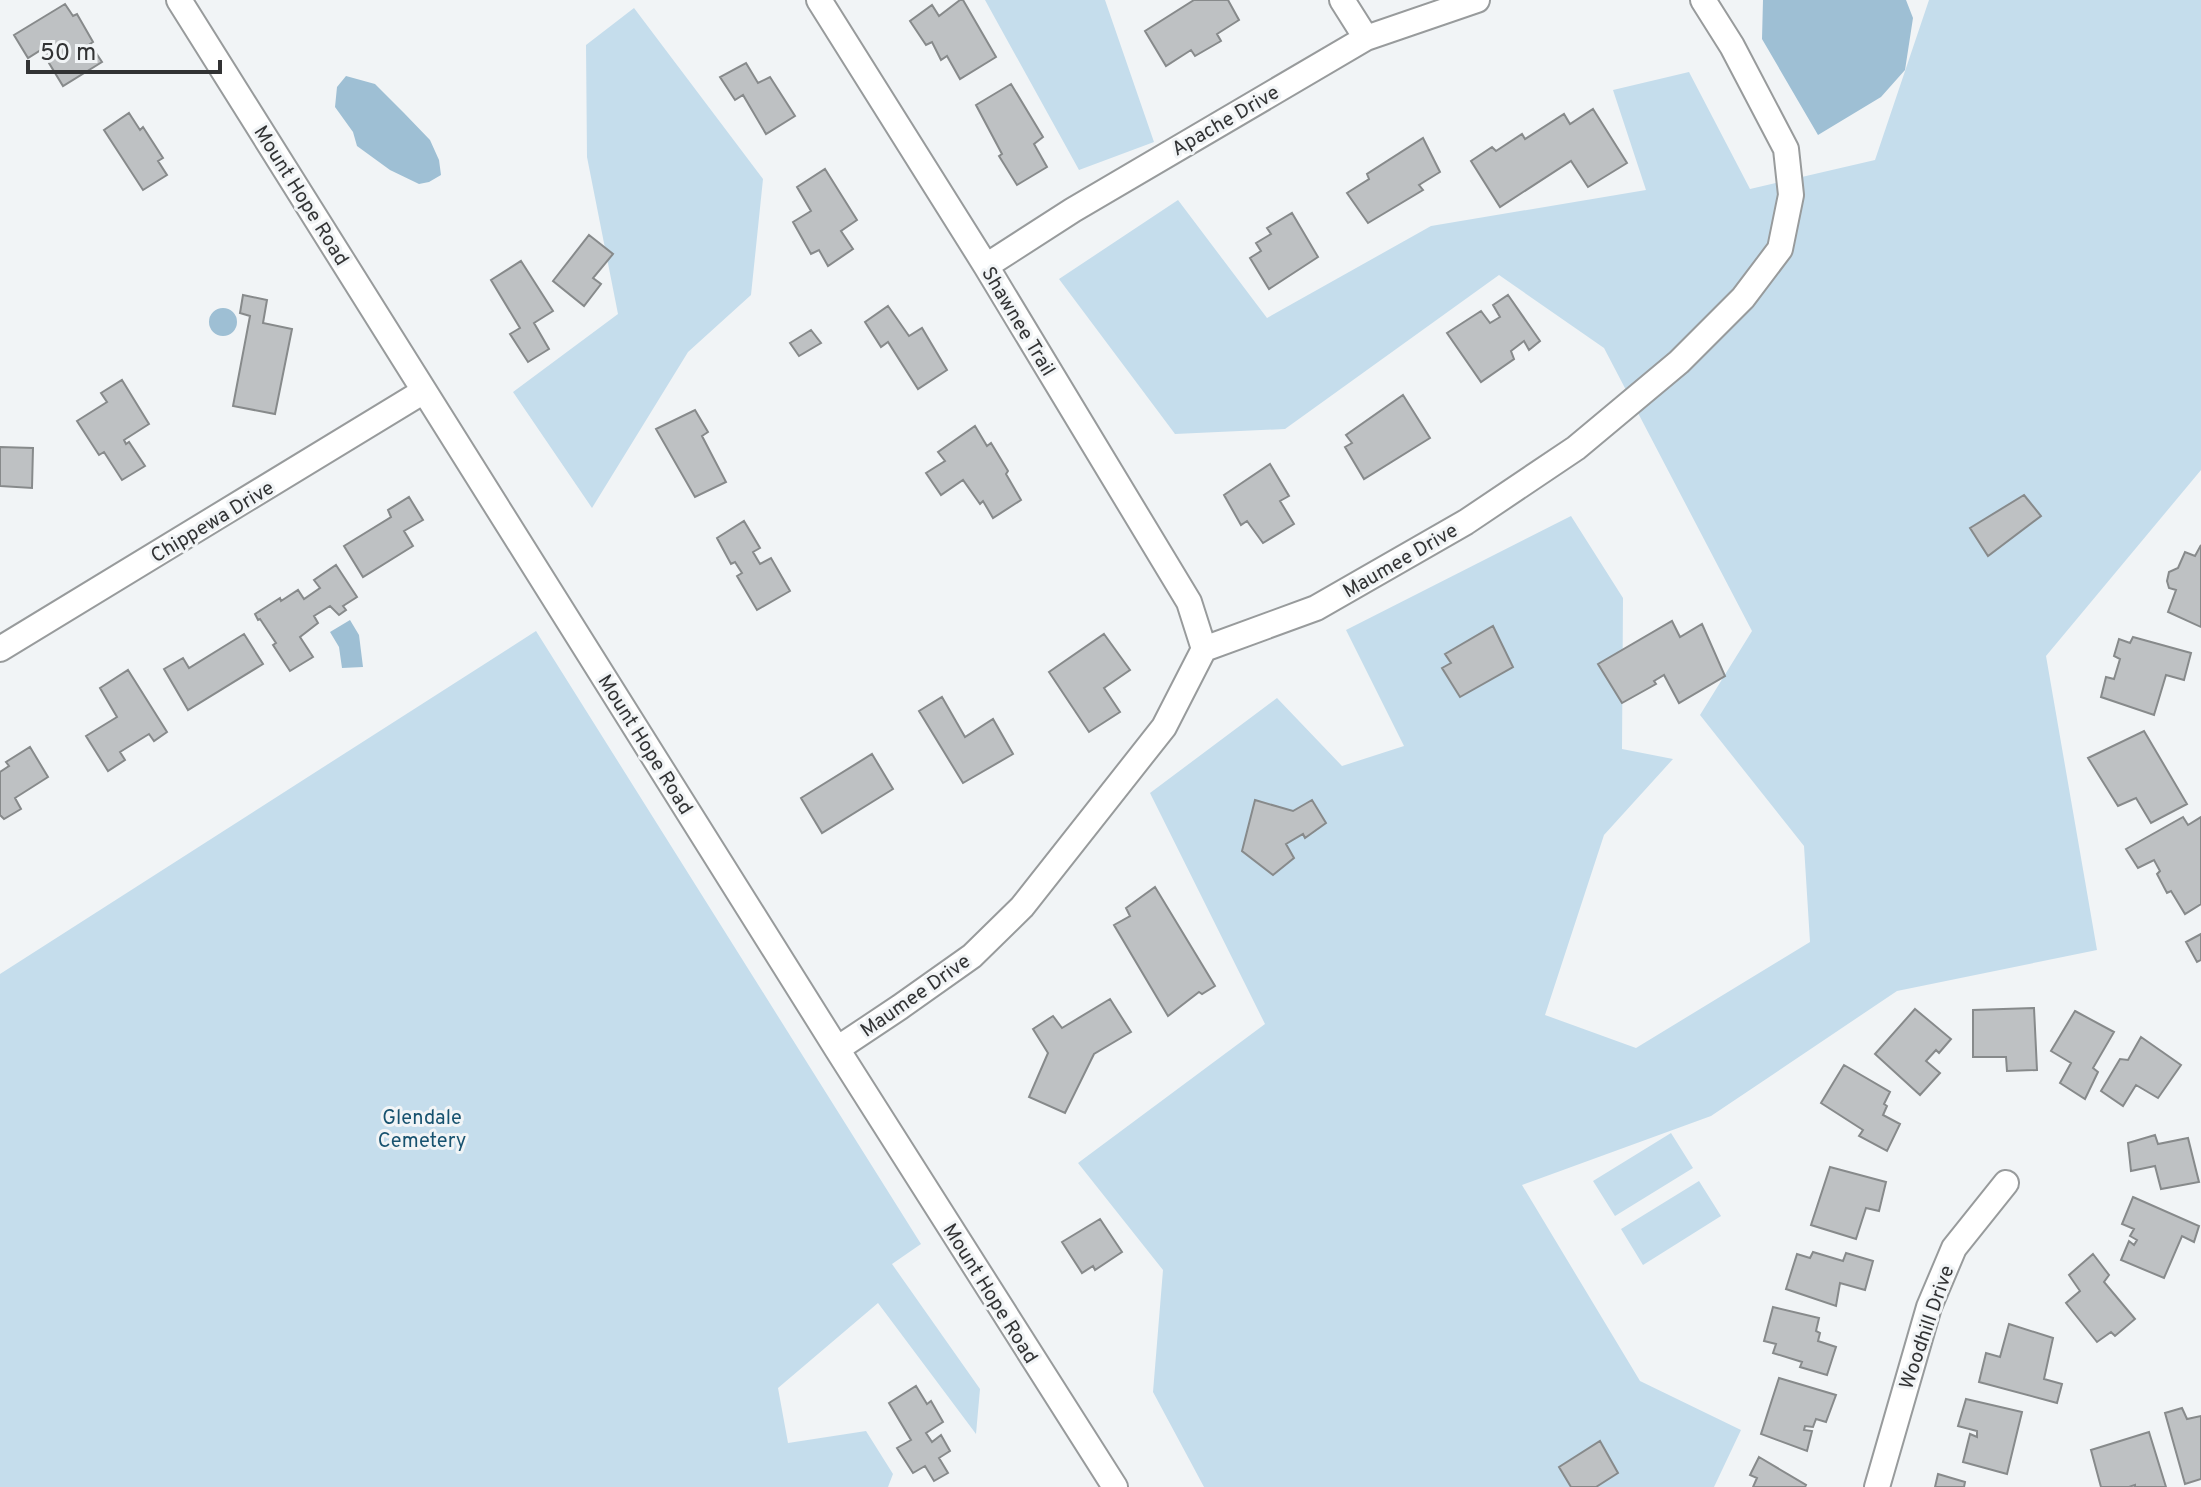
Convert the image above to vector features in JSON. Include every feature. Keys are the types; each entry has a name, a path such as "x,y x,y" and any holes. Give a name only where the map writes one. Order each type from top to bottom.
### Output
{"street":[{"name":"Mount Hope Road","path":"179,0 1115,1487"},
{"name":"Shawnee Trail","path":"819,0 986,266 1189,602 1204,649"},
{"path":"1342,0 1366,38"},
{"name":"Apache Drive","path":"986,266 1073,210 1366,38 1477,0"},
{"name":"Maumee Drive","path":"837,1049 972,956 1022,907 1164,727 1204,649 1316,608 1466,522 1576,448 1679,362 1743,298 1780,249 1791,195 1786,149 1732,46 1703,0"},
{"name":"Chippewa Drive","path":"0,649 424,391"},
{"name":"Woodhill Drive","path":"1877,1487 1934,1295 1954,1248 2006,1183"}],"green space":[{"path":"985,0 1105,0 1154,142 1079,170"},
{"path":"1929,0 2201,0 2201,470 2046,656 2097,950 1897,991 1711,1116 1522,1185 1640,1381 1741,1430 1714,1487 1204,1487 1153,1392 1163,1270 1078,1163 1265,1024 1150,793 1277,698 1342,766 1404,746 1346,630 1571,516 1623,598 1622,749 1673,759 1604,835 1545,1015 1636,1048 1810,942 1804,846 1700,715 1752,631 1604,348 1499,275 1285,429 1175,434 1059,279 1178,200 1267,318 1431,226 1646,190 1613,90 1689,72 1750,189 1875,160"},
{"path":"634,8 763,179 751,295 688,352 592,508 513,392 618,314 587,157 586,45"},
{"name":"Glendale Cemetery","path":"536,631 921,1244 892,1264 980,1389 976,1434 878,1303 778,1388 788,1443 866,1431 893,1474 888,1487 0,1487 0,974"},
{"path":"1671,1133 1693,1168 1615,1216 1593,1181"},
{"path":"1699,1181 1721,1216 1643,1265 1621,1229"}],"shaded area":[{"path":"1763,0 1906,0 1913,18 1905,70 1881,97 1818,135 1762,39"},
{"path":"346,76 375,84 430,140 439,160 441,175 419,184 390,170 357,146 353,132 335,107 337,87"},
{"path":"223,308 233,312 237,322 233,332 223,336 213,332 209,322 213,312"},
{"path":"350,620 359,635 363,667 342,668 339,647 330,632"}],"building":[{"path":"963,0 996,57 960,79 947,56 941,60 932,42 926,45 910,21 932,5 939,16"},
{"path":"1194,0 1228,0 1239,20 1217,34 1221,41 1195,56 1191,50 1166,66 1145,31"},
{"path":"65,4 73,16 77,14 102,62 63,86 41,50 28,58 14,35"},
{"path":"746,63 758,83 770,77 795,116 766,134 743,95 735,100 720,77"},
{"path":"1011,84 1043,137 1034,144 1047,167 1017,185 999,156 1002,154 976,105"},
{"path":"1593,109 1627,163 1588,187 1571,161 1500,207 1471,161 1492,147 1496,151 1522,134 1525,139 1564,114 1570,124"},
{"path":"129,113 140,130 143,127 163,158 158,161 167,175 143,190 104,130"},
{"path":"1423,138 1440,172 1419,185 1423,190 1368,223 1347,193 1369,179 1367,174"},
{"path":"825,169 857,220 841,231 853,249 828,266 819,250 811,254 793,222 811,211 797,187"},
{"path":"1292,213 1318,257 1269,289 1250,258 1261,251 1256,243 1271,234 1267,228"},
{"path":"589,235 613,254 593,278 601,284 584,306 553,281"},
{"path":"521,261 553,311 534,323 549,349 528,362 510,334 520,328 491,280"},
{"path":"243,295 267,300 263,323 292,329 275,414 233,406 250,316 240,313"},
{"path":"1508,295 1540,341 1529,350 1524,341 1511,351 1514,359 1481,382 1447,333 1481,311 1490,323 1500,317 1493,305"},
{"path":"888,306 909,336 922,328 947,370 918,389 888,342 881,347 865,322"},
{"path":"811,330 821,343 799,356 790,343"},
{"path":"122,380 149,424 124,440 126,444 129,442 145,466 122,480 104,452 99,455 77,421 107,402 101,393"},
{"path":"1403,395 1430,438 1364,479 1345,447 1352,443 1346,435"},
{"path":"695,410 708,432 702,436 726,482 695,497 656,429"},
{"path":"975,426 987,446 991,443 1021,500 993,518 983,501 980,504 963,480 941,495 926,473 945,461 938,452"},
{"path":"0,447 33,448 32,488 0,486"},
{"path":"1270,464 1289,496 1280,501 1294,524 1263,543 1247,521 1241,525 1224,495"},
{"path":"2024,495 2041,516 1988,556 1970,528"},
{"path":"409,497 423,520 404,531 413,546 363,577 344,546 391,517 388,510"},
{"path":"744,521 760,548 753,552 760,564 771,558 790,591 757,610 737,576 742,573 735,562 731,564 717,538"},
{"path":"2201,545 2201,627 2168,612 2176,590 2169,588 2167,581 2169,572 2178,568 2185,552 2195,556"},
{"path":"336,565 357,597 343,606 346,610 339,615 330,606 314,616 318,623 300,637 313,657 290,671 273,645 276,643 255,614 298,590 304,599 320,588 314,580"},
{"path":"1672,621 1680,637 1702,624 1725,676 1679,703 1664,675 1654,681 1656,684 1622,703 1598,664"},
{"path":"1493,626 1513,667 1460,697 1442,668 1451,663 1445,654"},
{"path":"244,634 263,664 188,710 164,669 183,658 189,668"},
{"path":"1104,634 1130,670 1104,688 1120,712 1089,732 1049,672"},
{"path":"2133,637 2191,653 2184,680 2166,675 2154,715 2101,697 2106,677 2114,679 2120,659 2114,656 2119,639 2130,643"},
{"path":"128,670 167,732 154,741 149,734 120,752 125,760 108,771 86,736 117,717 100,688"},
{"path":"942,697 965,737 993,719 1013,754 963,783 919,711"},
{"path":"2144,731 2187,804 2151,823 2136,798 2118,806 2088,758"},
{"path":"30,747 48,777 15,798 21,809 4,819 0,815 0,772 9,766 6,762"},
{"path":"872,754 893,789 822,833 801,798"},
{"path":"1255,800 1293,811 1312,800 1326,823 1305,838 1303,834 1286,844 1294,858 1273,875 1242,851"},
{"path":"2183,817 2188,825 2201,817 2201,904 2185,914 2171,891 2167,893 2154,860 2138,868 2126,849"},
{"path":"1155,887 1215,986 1202,994 1199,992 1168,1016 1114,925 1130,916 1126,908"},
{"path":"2201,934 2201,960 2197,962 2186,942"},
{"path":"1110,999 1131,1032 1094,1054 1065,1113 1029,1097 1048,1053 1033,1029 1053,1016 1062,1028"},
{"path":"2034,1008 2037,1070 2007,1071 2006,1057 1973,1057 1973,1010"},
{"path":"1915,1009 1951,1039 1939,1053 1936,1050 1926,1061 1940,1073 1920,1095 1875,1054"},
{"path":"2075,1011 2114,1032 2093,1068 2098,1072 2085,1099 2060,1083 2071,1063 2051,1051"},
{"path":"2141,1037 2181,1065 2158,1098 2136,1085 2123,1106 2101,1091 2120,1059 2128,1060"},
{"path":"1844,1065 1890,1092 1883,1115 1900,1124 1887,1151 1859,1136 1863,1130 1821,1103"},
{"path":"2155,1135 2158,1144 2188,1138 2199,1182 2161,1189 2155,1166 2131,1171 2128,1143"},
{"path":"1830,1167 1886,1182 1879,1211 1866,1208 1856,1239 1811,1225"},
{"path":"2133,1197 2199,1226 2194,1242 2182,1236 2164,1278 2121,1260 2129,1241 2134,1245 2137,1240 2130,1236 2134,1229 2122,1224"},
{"path":"1100,1219 1122,1252 1095,1270 1093,1266 1082,1273 1062,1242"},
{"path":"1813,1252 1843,1261 1846,1253 1873,1261 1865,1290 1840,1283 1836,1306 1786,1289 1797,1254 1810,1258"},
{"path":"2093,1254 2109,1275 2104,1282 2135,1319 2115,1336 2111,1332 2097,1342 2066,1303 2080,1291 2069,1275"},
{"path":"1773,1307 1819,1318 1816,1331 1820,1333 1818,1341 1836,1347 1827,1375 1800,1367 1802,1362 1773,1353 1776,1344 1764,1341"},
{"path":"2009,1324 2053,1338 2044,1379 2062,1384 2057,1403 1979,1382 1986,1353 2000,1357"},
{"path":"1779,1378 1836,1395 1826,1422 1816,1419 1813,1427 1805,1426 1804,1430 1812,1431 1807,1451 1761,1434"},
{"path":"916,1386 927,1404 931,1401 943,1422 926,1433 932,1442 941,1435 950,1451 939,1458 948,1473 934,1481 925,1466 913,1473 897,1448 911,1440 889,1403"},
{"path":"1966,1399 2022,1412 2007,1474 1963,1462 1970,1434 1977,1437 1977,1431 1958,1426"},
{"path":"2182,1408 2187,1419 2201,1416 2201,1479 2185,1484 2165,1413"},
{"path":"2149,1432 2166,1487 2101,1487 2091,1450"},
{"path":"1600,1441 1618,1473 1596,1487 1571,1487 1559,1467"},
{"path":"1759,1457 1805,1487 1753,1487 1757,1478 1750,1475"},
{"path":"1938,1474 1965,1482 1964,1487 1935,1487"}]}
